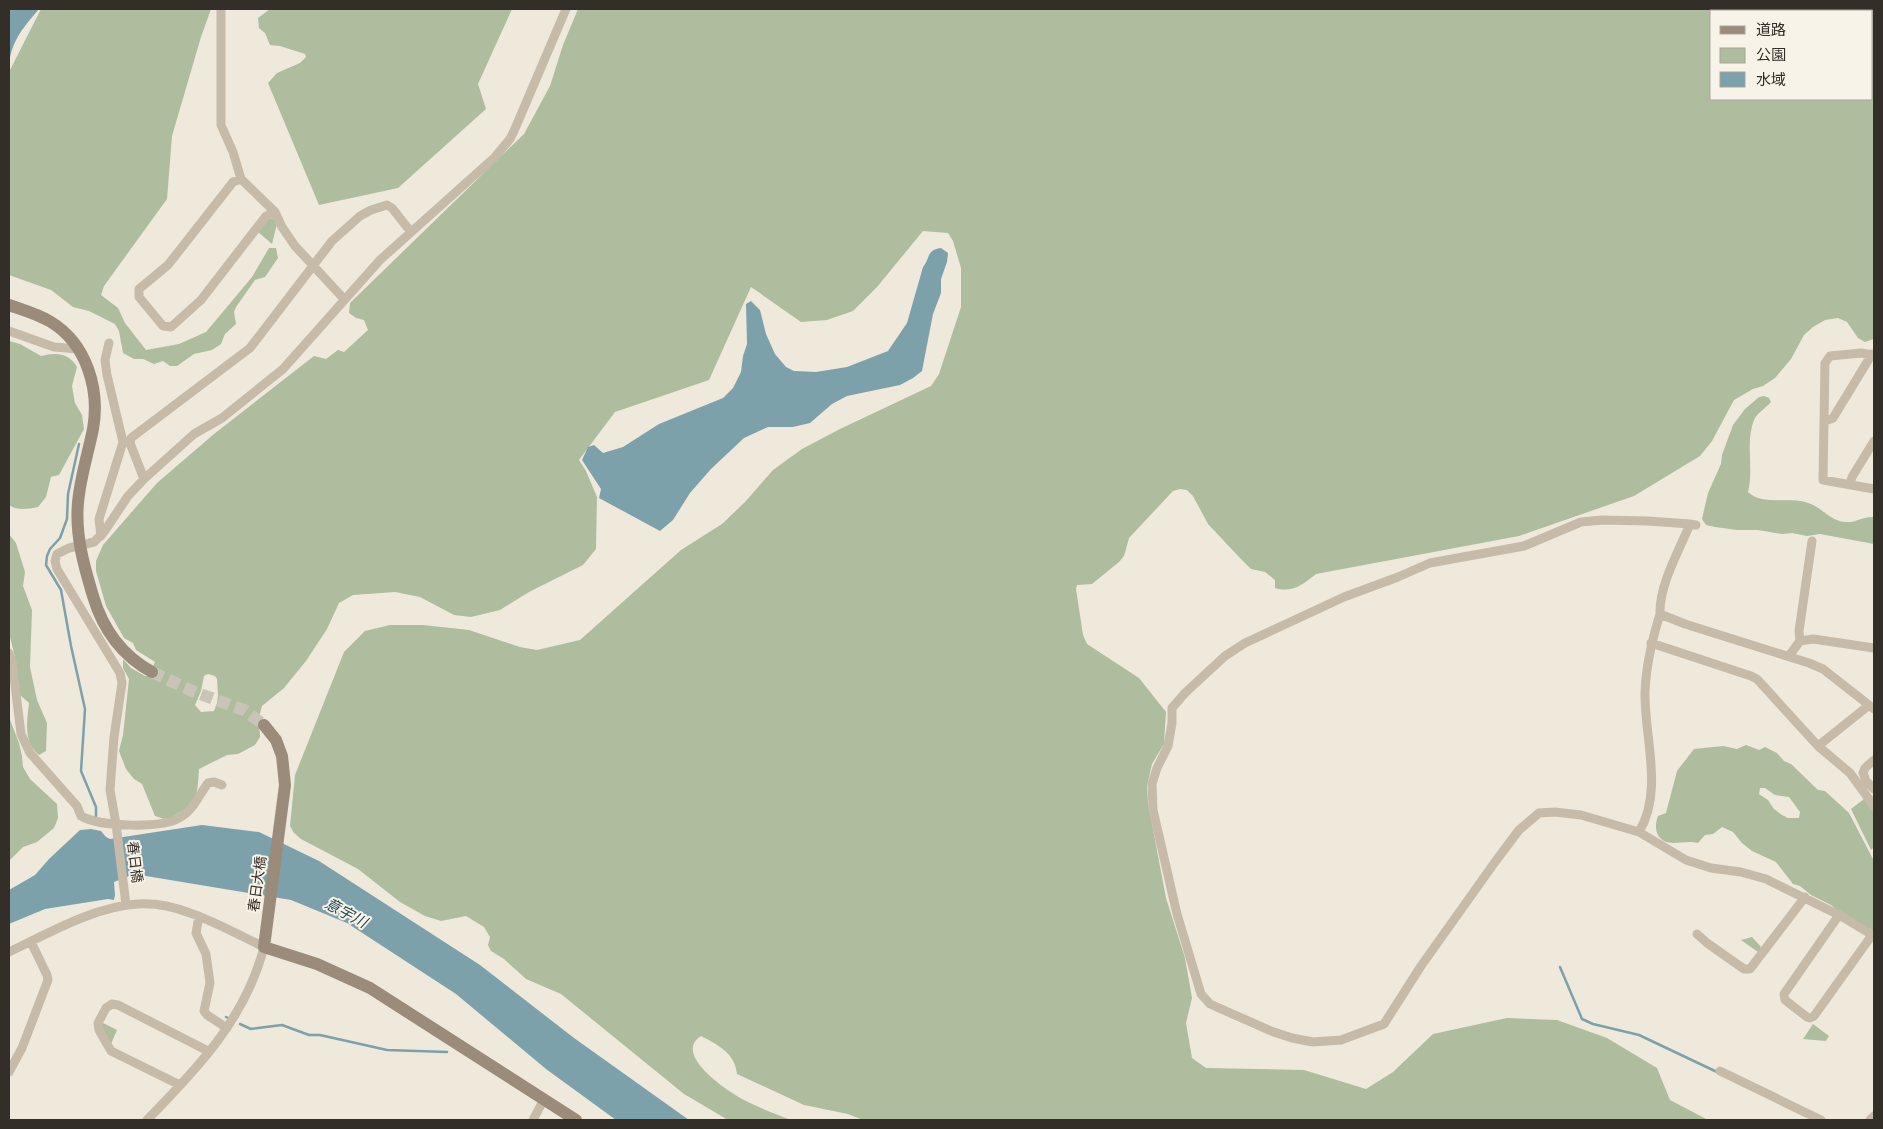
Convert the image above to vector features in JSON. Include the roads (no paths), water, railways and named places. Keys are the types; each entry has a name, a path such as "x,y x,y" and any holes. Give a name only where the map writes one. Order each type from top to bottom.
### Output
{"street":[{"path":"221,9 221,125 233,152 241,179 275,212 292,242 344,299"},
{"path":"80,546 94,542 128,496 194,434 222,418 283,369 380,260 479,171 510,140 566,9"},
{"path":"241,179 233,182 168,265 140,289 140,297 163,326 170,326 201,300 266,216 275,212"},
{"path":"100,536 99,519 127,441 250,348 332,241 360,216 387,205 392,208 411,232"},
{"path":"9,305 52,323 68,335 85,360 91,377 95,404 93,428 81,477 78,503 77,529 80,546 96,604 105,628 126,654 152,672"},
{"path":"9,331 54,347 78,349"},
{"path":"109,343 105,360 107,375 127,441 144,479"},
{"path":"1873,355 1830,356 1825,363 1823,480 1874,488"},
{"path":"1825,421 1833,418 1873,355"},
{"path":"1850,485 1852,477 1874,441"},
{"path":"1640,832 1645,822 1650,798 1651,769 1645,695 1647,662 1660,614 1659,604 1664,585 1693,525 1648,521 1602,520 1580,522 1524,546 1430,563 1344,597 1265,632 1245,642 1225,656 1175,703 1172,708 1172,723 1168,746 1157,768 1152,784 1154,810 1177,914 1201,994 1210,1004 1271,1031 1292,1038 1313,1042 1341,1040 1384,1024 1421,966 1507,846 1519,830 1539,813 1555,812 1581,815 1640,832 1686,860 1711,868 1741,872 1766,879 1839,915 1873,936 1814,1016 1810,1018 1785,1000 1784,994 1839,915"},
{"path":"1789,656 1800,641 1799,631 1812,541"},
{"name":"春日橋","path":"80,546 62,550 57,554 55,560 57,568 120,673 122,683 114,738 110,790 126,902"},
{"path":"1660,614 1685,624 1789,656 1823,670 1873,708 1818,746"},
{"path":"1800,641 1813,639 1874,648"},
{"path":"1651,643 1756,679 1818,746 1850,773 1874,806"},
{"path":"9,653 12,661 21,734 30,754 77,806 81,816 101,824 116,827 170,821 180,817 189,809 208,784 214,782 222,785"},
{"name":"春日大橋","path":"264,725 276,740 284,763 285,785 264,943"},
{"path":"1874,760 1865,768 1863,773 1866,781 1874,789"},
{"path":"1697,934 1744,969 1750,969 1805,898"},
{"path":"9,952 126,902 156,904 199,916 317,964 370,988 576,1120"},
{"path":"199,916 196,933 206,954 210,983 204,1011 207,1016 227,1028"},
{"path":"9,1072 22,1048 48,980 31,942"},
{"path":"147,1120 180,1085 227,1028 246,998 258,967 264,943"},
{"path":"180,1085 111,1051 98,1027 98,1020 106,1008 112,1004 118,1005 208,1051"},
{"path":"1720,1071 1813,1119"},
{"path":"533,1120 544,1099"},
{"path":"1870,1120 1874,1116"}],"water":[{"path":"9,9 39,9 16,40 9,63"},
{"path":"941,248 948,253 941,279 941,293 933,314 922,371 913,378 900,385 847,396 832,404 810,423 793,427 768,427 744,438 711,469 690,493 673,520 660,531 599,498 601,489 582,460 588,447 594,445 603,453 623,447 659,424 723,398 733,388 741,372 747,344 746,304 751,301 760,310 766,334 775,354 786,367 794,371 816,372 847,367 888,351 907,323 923,267 929,255 933,250"},
{"name":"意宇川","path":"202,825 259,832 319,861 480,965 574,1038 689,1120 616,1120 546,1069 456,994 347,923 291,900 134,874 114,882 114,900 108,899 45,909 9,924 9,890 35,875 80,830 91,829 101,831 110,839"}],"waterway":[{"path":"79,444 68,494 67,519 60,538 50,549 46,565 61,590 85,709 81,771 96,807 96,817"},
{"path":"1560,967 1582,1019 1593,1024 1639,1035 1717,1072"},
{"path":"240,1024 251,1029 282,1025 309,1035 320,1035 387,1050 447,1052"}],"tunnel":[{"path":"152,672 192,691 244,710 264,725"}]}
